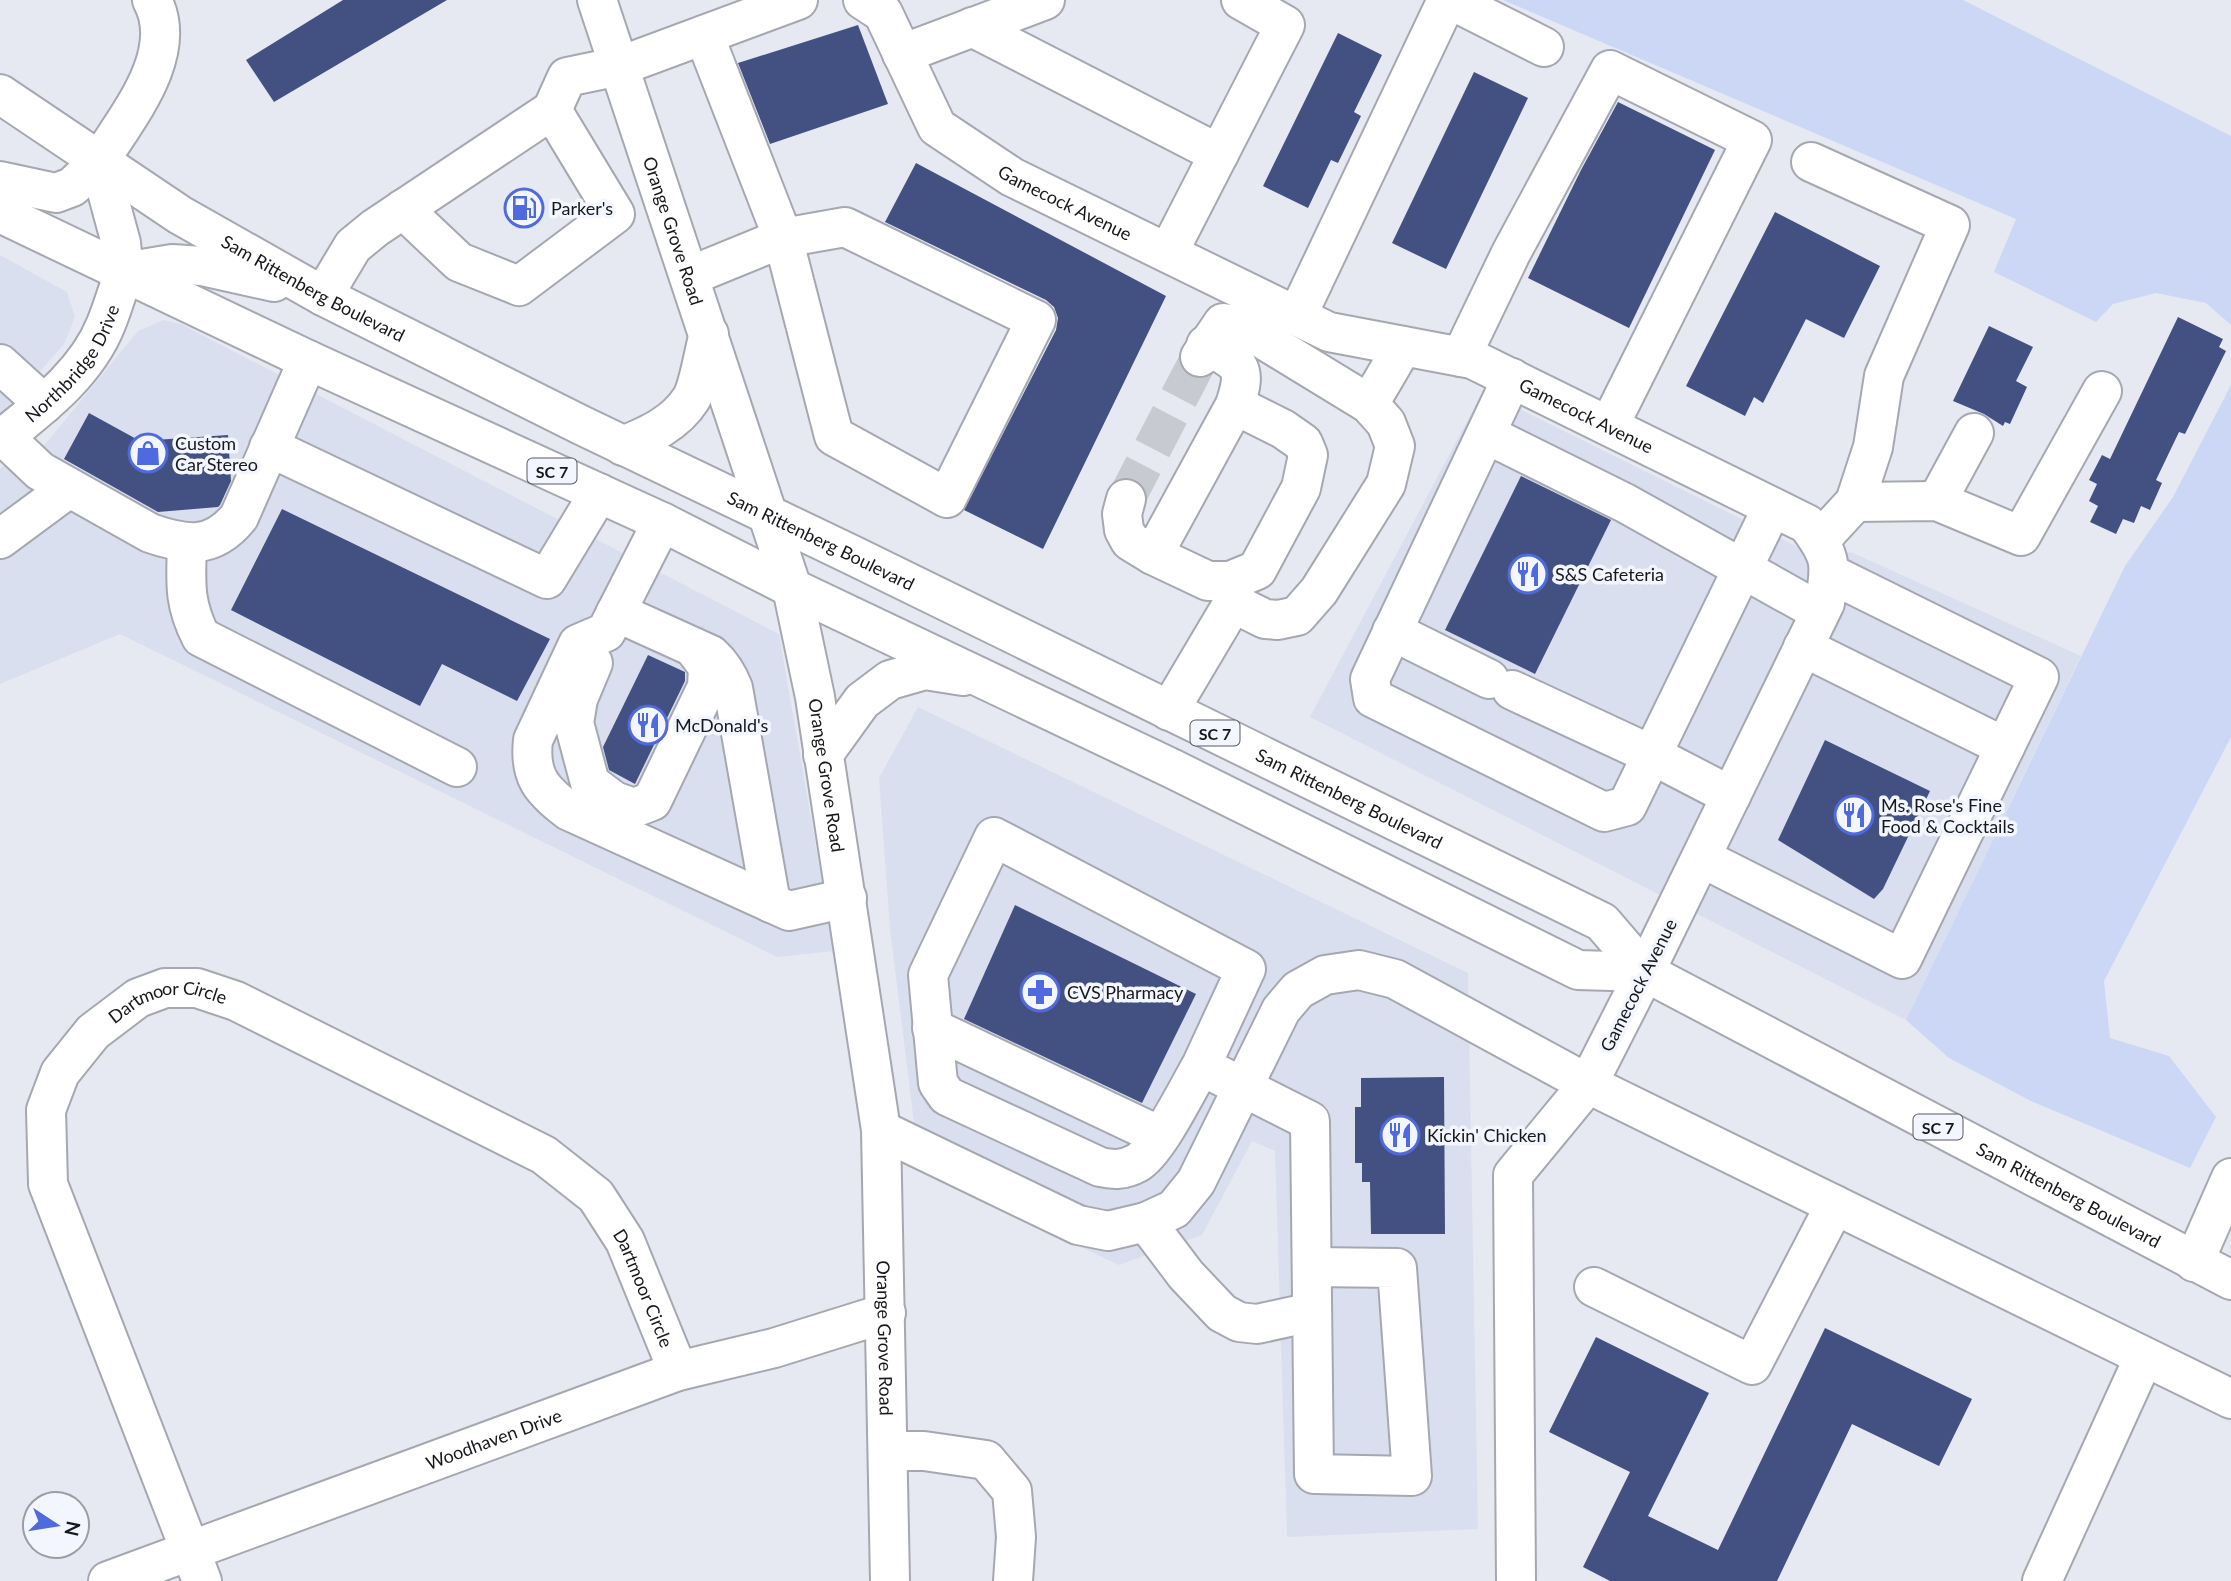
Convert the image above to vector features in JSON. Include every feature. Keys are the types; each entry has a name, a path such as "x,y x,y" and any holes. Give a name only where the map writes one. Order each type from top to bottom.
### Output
{"street":[{"path":"0,181 56,193 72,187 99,162 155,68 159,26 158,12 152,0"},
{"name":"Orange Grove Road","path":"597,0 792,588 815,697 881,1130 890,1581"},
{"path":"99,162 121,243 124,272 172,264 202,266 323,296 353,246 403,209 552,110 568,77 620,66 798,0"},
{"name":"Gamecock Avenue","path":"863,0 883,13 937,127 1012,177 1329,332 1472,359 1807,524 1824,557 1825,603 1645,972 1588,1084 1513,1175 1516,1581"},
{"path":"902,54 1045,0"},
{"path":"1168,253 1285,25 1241,0"},
{"path":"1297,316 1449,0 1545,47"},
{"path":"972,27 1219,154"},
{"path":"690,276 783,238 845,226 1036,320 947,498 834,436 783,238 704,35"},
{"path":"1461,356 1511,253 1610,70 1752,140 1609,426"},
{"name":"Sam Rittenberg Boulevard","path":"0,94 180,215 323,296 623,446 768,514 1602,922 1645,972 2231,1280"},
{"path":"403,209 459,262 519,286 615,214 552,110"},
{"path":"1702,858 1902,959 2039,677 1824,557 1855,502 1873,447 1884,376 1950,225 1811,162"},
{"name":"Sam Rittenberg Boulevard","path":"0,213 308,360 662,522 792,588 1173,769 1578,970 1645,972"},
{"name":"Northbridge Drive","path":"2,439 44,404 83,365 106,325 124,272"},
{"path":"1126,499 1122,513 1124,530 1130,541 1153,555 1232,592 1265,619 1278,620 1297,615 1319,591 1386,484 1395,446 1386,423 1369,404 1256,335 1235,325 1223,323 1203,351 1231,358 1238,366 1243,381 1235,405 1153,555"},
{"path":"623,446 671,422 692,397 709,334"},
{"path":"1369,404 1403,346"},
{"path":"2,439 40,471 150,533 187,543 204,542 228,531 239,517 308,360"},
{"path":"0,364 44,404"},
{"path":"1512,378 1370,679 1373,698 1604,812 1626,806 1772,508"},
{"path":"1855,502 1937,501 2021,536 2102,391"},
{"path":"1170,711 1232,592 1257,569 1301,488 1308,455 1303,443 1283,429 1235,405"},
{"path":"1937,501 1974,433"},
{"path":"1486,434 1626,503 1820,612"},
{"path":"269,447 547,579 599,493"},
{"path":"0,539 28,521 69,488"},
{"path":"662,522 603,628 578,699 574,723 590,782 614,801 634,808 652,800 707,687 708,667 693,647"},
{"path":"187,543 186,584 189,614 201,637 457,767"},
{"path":"771,903 733,688 722,665 711,655 693,647 603,628 578,644 533,740 535,776 547,794 569,811 771,903 789,911 846,898"},
{"path":"1392,631 1652,755 1731,796"},
{"path":"1803,647 2005,747"},
{"path":"823,755 862,701 890,680 925,670 984,679"},
{"path":"994,837 1246,969 1201,1066 1160,1136 1140,1162 1118,1171 1100,1167 947,1096 938,1083 928,975 994,837"},
{"path":"881,1130 1078,1225 1108,1231 1146,1222 1174,1209 1196,1182 1281,1010 1298,990 1325,975 1359,970 1395,979 1588,1084 2231,1399"},
{"name":"Dartmoor Circle","path":"196,1566 48,1184 46,1110 60,1073 93,1032 138,998 165,988 197,988 236,1001 544,1155 596,1196 625,1241 678,1371"},
{"path":"932,1028 1160,1136"},
{"path":"1201,1066 1310,1121 1314,1474 1412,1476 1397,1268 1312,1267"},
{"path":"1033,1204 1056,1147"},
{"path":"2194,1262 2231,1178"},
{"path":"1594,1287 1752,1365 1835,1205"},
{"path":"1146,1222 1186,1275 1222,1313 1239,1322 1257,1324 1312,1312"},
{"name":"Woodhaven Drive","path":"108,1581 196,1566 678,1371 774,1348 886,1313"},
{"path":"2044,1580 2144,1357"},
{"path":"888,1451 924,1451 986,1460 1012,1491 1016,1536 1013,1581"}],"shaded area":[{"path":"1503,0 1963,0 2231,136 2231,325 2206,303 2156,293 2113,304 2096,322 1994,272 2016,219"},
{"path":"0,255 67,292 75,317 64,344 0,417"},
{"path":"163,320 181,324 779,634 834,951 777,957 120,634 0,684 0,468 42,448 138,331"},
{"path":"2231,385 2231,737 2104,981 2110,1038 2169,1056 2216,1117 2190,1168 2031,1101 1949,1058 1906,1020 2125,566 2173,497"},
{"path":"1483,391 1796,546 1853,553 2081,656 1906,1020 1310,717"},
{"path":"918,707 1468,973 1478,1529 1287,1537 1275,1151 1252,1141 1202,1235 1119,1265 920,1171 890,929 879,778"}],"building":[{"path":"343,0 447,0 274,102 246,60"},
{"path":"858,25 888,104 770,144 738,63"},
{"path":"1338,33 1382,55 1354,112 1361,116 1338,163 1331,160 1308,208 1263,186"},
{"path":"1474,72 1528,98 1446,269 1392,243"},
{"path":"1618,102 1715,150 1629,328 1528,278"},
{"path":"916,163 1166,296 1043,549 964,510 1056,330 1058,318 1054,307 1046,300 885,222"},
{"path":"1775,212 1880,266 1844,338 1806,319 1763,403 1754,397 1745,416 1686,386"},
{"path":"2178,317 2223,339 2219,347 2226,351 2185,434 2179,432 2156,480 2162,483 2150,510 2141,506 2134,523 2123,519 2116,534 2090,522 2098,506 2089,501 2097,484 2089,480 2102,455 2110,459"},
{"path":"1989,326 2033,347 2016,381 2027,387 2010,424 2005,422 2003,426 1984,414 1953,401"},
{"name":"Custom Car Stereo","path":"89,413 140,441 228,435 231,481 220,505 158,512 64,459"},
{"name":"S&S Cafeteria","path":"1521,476 1611,520 1535,674 1445,630"},
{"path":"282,509 550,639 517,701 442,664 420,706 231,610"},
{"name":"McDonald's","path":"648,655 685,672 685,681 635,784 609,770 603,747"},
{"name":"Ms. Rose's Fine Food & Cocktails","path":"1825,740 1930,791 1883,889 1874,899 1778,840"},
{"name":"CVS Pharmacy","path":"1015,905 1196,994 1142,1103 964,1019"},
{"name":"Kickin' Chicken","path":"1444,1077 1445,1234 1371,1234 1370,1182 1362,1182 1362,1163 1355,1163 1355,1107 1361,1107 1361,1078"},
{"path":"1825,1328 1972,1399 1939,1466 1852,1424 1777,1581 1610,1581 1583,1567 1630,1472 1549,1432 1596,1337 1709,1393 1648,1516 1718,1550"}],"tunnel":[{"path":"1126,499 1200,357"}],"place":[{"name":"Parker's","path":"524,208"},
{"name":"Custom Car Stereo","path":"148,453"},
{"name":"S&S Cafeteria","path":"1528,574"},
{"name":"McDonald's","path":"648,725"},
{"name":"Ms. Rose's Fine Food & Cocktails","path":"1854,815"},
{"name":"CVS Pharmacy","path":"1040,992"},
{"name":"Kickin' Chicken","path":"1400,1135"}]}
